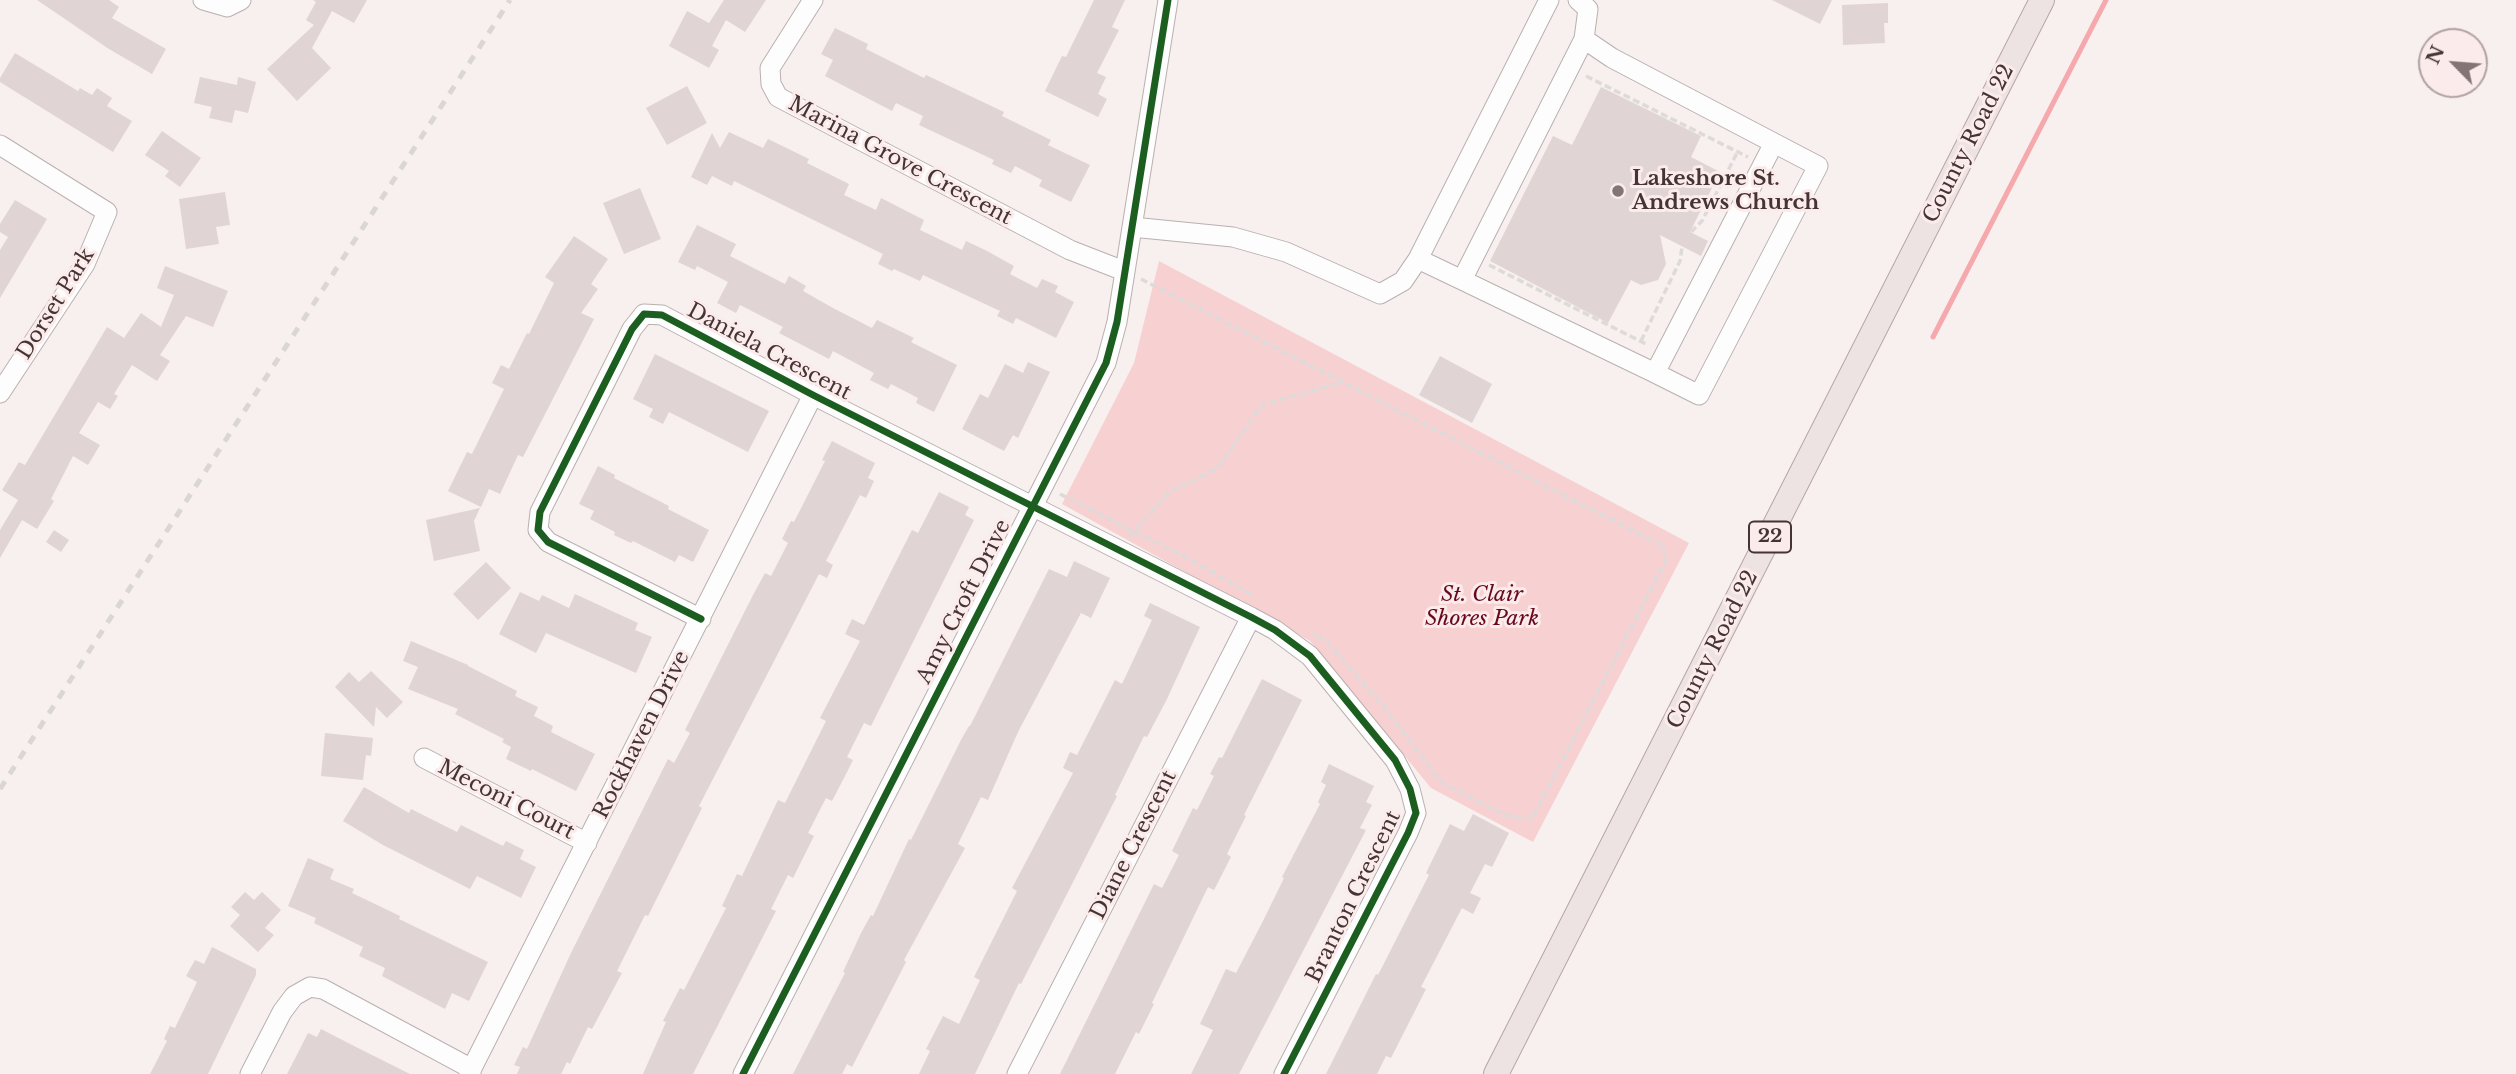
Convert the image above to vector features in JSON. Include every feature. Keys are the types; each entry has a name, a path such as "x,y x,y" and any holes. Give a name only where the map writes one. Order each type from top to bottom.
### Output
{"main road":[{"name":"County Road 22","path":"1496,1074 2042,0"}],"street":[{"path":"204,0 227,7 241,0"},
{"name":"Marina Grove Crescent","path":"813,0 770,68 771,84 778,97 1070,250 1124,271"},
{"name":"Amy Croft Drive","path":"743,1074 1106,363 1116,322 1168,0"},
{"path":"1132,227 1233,237 1286,252 1380,294 1403,281 1418,259 1549,0"},
{"path":"1462,280 1584,39 1588,9 1578,0"},
{"path":"1418,259 1699,395 1818,166 1612,58 1584,39"},
{"path":"1655,373 1774,143"},
{"name":"Dorset Park","path":"0,145 107,212 85,264 0,393"},
{"name":"Daniela Crescent","path":"701,619 548,542 538,530 540,512 632,329 644,314 662,316 813,396 1033,505"},
{"name":"Rockhaven Drive","path":"471,1071 813,396"},
{"name":"Branton Crescent","path":"1033,505 1275,629 1310,656 1395,760 1410,789 1416,813 1408,833 1284,1074"},
{"name":"Diane Crescent","path":"1017,1074 1251,617"},
{"name":"Meconi Court","path":"424,758 587,843"},
{"path":"250,1074 282,1012 294,996 310,987 323,989 471,1071"}],"path":[{"path":"1570,67 1763,164"},
{"path":"1691,232 1702,221 1750,130"},
{"path":"1631,362 1680,261 1682,247"},
{"path":"1474,257 1666,353"},
{"path":"1124,271 1663,546 1666,560 1532,819 1506,815 1442,783 1381,703 1327,642 1307,628"},
{"path":"1118,549 1169,492 1217,469 1262,405 1342,382"},
{"path":"1060,494 1260,598"}],"green space":[{"name":"St. Clair Shores Park","path":"1159,261 1689,543 1533,842 1431,788 1310,641 1062,504 1134,363"}],"building":[{"path":"37,0 109,0 119,7 112,18 166,49 152,74 109,49"},
{"path":"313,0 367,0 354,23 332,11 312,48 331,68 297,101 267,69 314,25 306,20 316,2"},
{"path":"724,0 766,0 745,32 726,20 712,46 719,50 709,68 669,46 687,11 709,23"},
{"path":"1094,0 1125,0 1112,27 1119,30 1097,73 1106,77 1098,94 1107,99 1098,117 1045,91 1062,56 1066,57"},
{"path":"1772,0 1832,0 1820,24"},
{"path":"1888,3 1888,23 1884,23 1885,43 1843,45 1842,5"},
{"path":"835,28 868,44 866,49 924,78 926,75 1004,112 1002,116 1051,140 1048,145 1090,165 1071,202 1039,186 1042,180 1015,166 1011,173 992,164 994,160 919,125 923,116 896,103 892,111 825,76 833,60 821,54"},
{"path":"15,53 78,91 80,88 92,95 97,88 112,98 107,106 132,121 113,152 0,82"},
{"path":"200,77 237,85 238,77 256,82 248,113 235,110 232,123 209,118 212,107 194,103"},
{"path":"687,86 707,123 667,145 646,108"},
{"name":"Lakeshore St. Andrews Church","path":"1601,87 1701,136 1691,157 1720,172 1690,232 1708,241 1701,256 1660,235 1666,264 1658,280 1641,285 1631,280 1608,323 1490,261 1553,136 1572,145"},
{"path":"162,131 201,158 180,187 165,176 169,171 145,155"},
{"path":"729,132 763,148 768,139 809,159 807,163 849,184 844,195 876,210 881,198 924,220 920,230 962,250 966,241 987,251 1014,266 1010,274 1037,288 1042,279 1058,286 1055,292 1074,302 1056,338 1016,318 1013,324 997,316 1000,311 923,275 920,281 894,269 892,271 878,264 883,254 734,181 732,186 712,176 707,185 691,177 712,133 720,148"},
{"path":"640,188 661,239 624,254 603,203"},
{"path":"225,192 230,225 216,227 219,244 186,249 179,199"},
{"path":"15,200 47,219 0,298 0,250 8,237 0,232 0,224"},
{"path":"697,225 736,244 730,256 785,284 789,276 806,286 803,291 833,308 872,328 877,320 914,338 911,342 957,365 934,412 916,403 918,398 891,384 888,389 870,380 874,373 833,351 829,359 779,333 783,327 740,305 736,313 717,303 728,282 697,266 695,270 678,262"},
{"path":"574,236 608,259 591,284 598,289 581,313 594,319 523,457 518,455 500,494 489,489 481,507 448,491 467,452 472,454 504,389 492,383 501,365 509,369 527,333 529,334 554,283 545,277"},
{"path":"165,266 228,291 213,327 186,316 160,355 170,361 157,381 132,365 114,394 118,396 110,409 98,402 79,433 100,445 88,465 73,456 51,499 54,501 37,529 22,520 0,558 0,530 18,500 2,490 19,462 25,465 107,327 124,338 141,313 161,327 174,295 157,288"},
{"path":"655,354 769,411 748,452 669,412 663,424 649,417 653,409 633,399"},
{"path":"1440,356 1492,384 1472,423 1419,395"},
{"path":"1028,362 1050,372 1018,438 1013,435 1004,451 962,429 980,394 988,398 1005,364 1023,373"},
{"path":"832,441 875,463 868,478 874,481 866,498 860,495 826,561 833,565 827,578 819,574 699,806 702,808 617,971 622,973 592,1029 588,1027 570,1064 567,1062 561,1074 517,1074 520,1067 514,1065 523,1047 527,1049 571,953 668,759 674,763 690,733 685,730 753,595 765,573 771,576 788,543 782,539 791,521 794,522 825,461 822,460"},
{"path":"598,466 615,475 614,478 709,530 693,562 679,555 675,562 633,541 631,543 614,535 615,532 590,519 594,511 579,504"},
{"path":"939,492 969,507 965,515 974,520 871,726 864,723 847,757 853,760 832,801 826,798 808,833 814,836 793,878 788,875 771,909 776,911 693,1074 643,1074 666,1022 663,1021 680,988 684,990 726,908 722,906 737,874 742,876 778,800 785,803 826,721 820,718 860,641 845,634 852,619 864,625 912,530 918,533"},
{"path":"480,508 474,521 480,551 434,561 426,520"},
{"path":"54,530 69,540 61,552 46,542"},
{"path":"1074,561 1110,578 1091,618 1081,613 1018,732 988,800 981,797 958,844 965,848 904,960 906,962 852,1067 847,1064 842,1074 793,1074 845,973 843,972 861,933 871,915 873,916 909,839 911,840 1049,569 1067,577"},
{"path":"486,562 511,588 478,620 453,594"},
{"path":"520,592 539,601 542,595 569,608 575,594 638,623 635,630 652,637 636,673 546,633 536,653 499,634"},
{"path":"1150,603 1200,627 1167,699 1147,737 1144,736 1115,795 1117,796 1021,984 1019,983 975,1074 919,1074 930,1051 926,1049 943,1016 959,1024 980,980 974,977 1017,891 1012,888 1073,773 1063,768 1070,752 1077,755 1115,680 1122,684 1152,620 1144,616"},
{"path":"411,641 468,665 517,691 515,696 538,707 534,716 553,726 551,732 595,754 576,791 506,759 511,747 502,742 504,739 455,714 458,709 408,689 418,667 403,661"},
{"path":"371,671 403,702 387,718 376,707 374,727 335,687 349,672 359,682"},
{"path":"1262,679 1302,700 1244,815 1246,816 1227,854 1231,857 1214,890 1208,887 1152,1003 1154,1004 1115,1074 1060,1074 1154,884 1162,888 1179,855 1172,851 1193,808 1197,810 1214,776 1210,774 1219,757 1222,758"},
{"path":"325,733 373,738 371,756 366,755 363,780 321,776"},
{"path":"1329,764 1374,786 1366,802 1372,805 1360,828 1366,830 1239,1074 1191,1074 1213,1030 1200,1024 1226,969 1236,973 1262,923 1284,878 1282,877 1320,804 1318,802 1326,785 1321,782"},
{"path":"364,787 409,813 411,809 457,832 461,825 503,846 506,841 524,850 520,859 536,867 521,898 477,876 470,889 383,845 343,821"},
{"path":"1473,814 1509,833 1492,867 1485,864 1470,893 1481,898 1473,914 1462,908 1421,987 1426,989 1391,1058 1386,1056 1377,1074 1326,1074 1429,875 1426,873 1450,824 1464,831"},
{"path":"308,858 334,869 330,879 354,889 352,893 488,962 469,1001 452,993 445,1009 382,976 385,968 359,956 363,947 314,923 316,918 288,906"},
{"path":"245,892 254,900 262,892 281,910 265,928 274,935 258,952 230,926 240,915 231,907"},
{"path":"212,947 256,969 256,975 208,1074 150,1074 167,1041 164,1039 170,1026 175,1028 197,982 186,976 195,960 204,964"},
{"path":"321,1029 410,1074 287,1074 308,1033 317,1037"}],"waterway":[{"path":"1933,337 2106,0"}],"railway":[{"path":"0,789 510,0"}],"cycle path":[{"path":"743,1074 1106,363 1117,322 1168,0"},
{"path":"701,619 548,542 538,530 540,512 632,329 644,314 662,315 813,395 1251,617 1275,630 1310,656 1395,760 1410,789 1416,813 1284,1074"}],"place":[{"name":"Lakeshore St. Andrews Church","path":"1618,191"}]}
